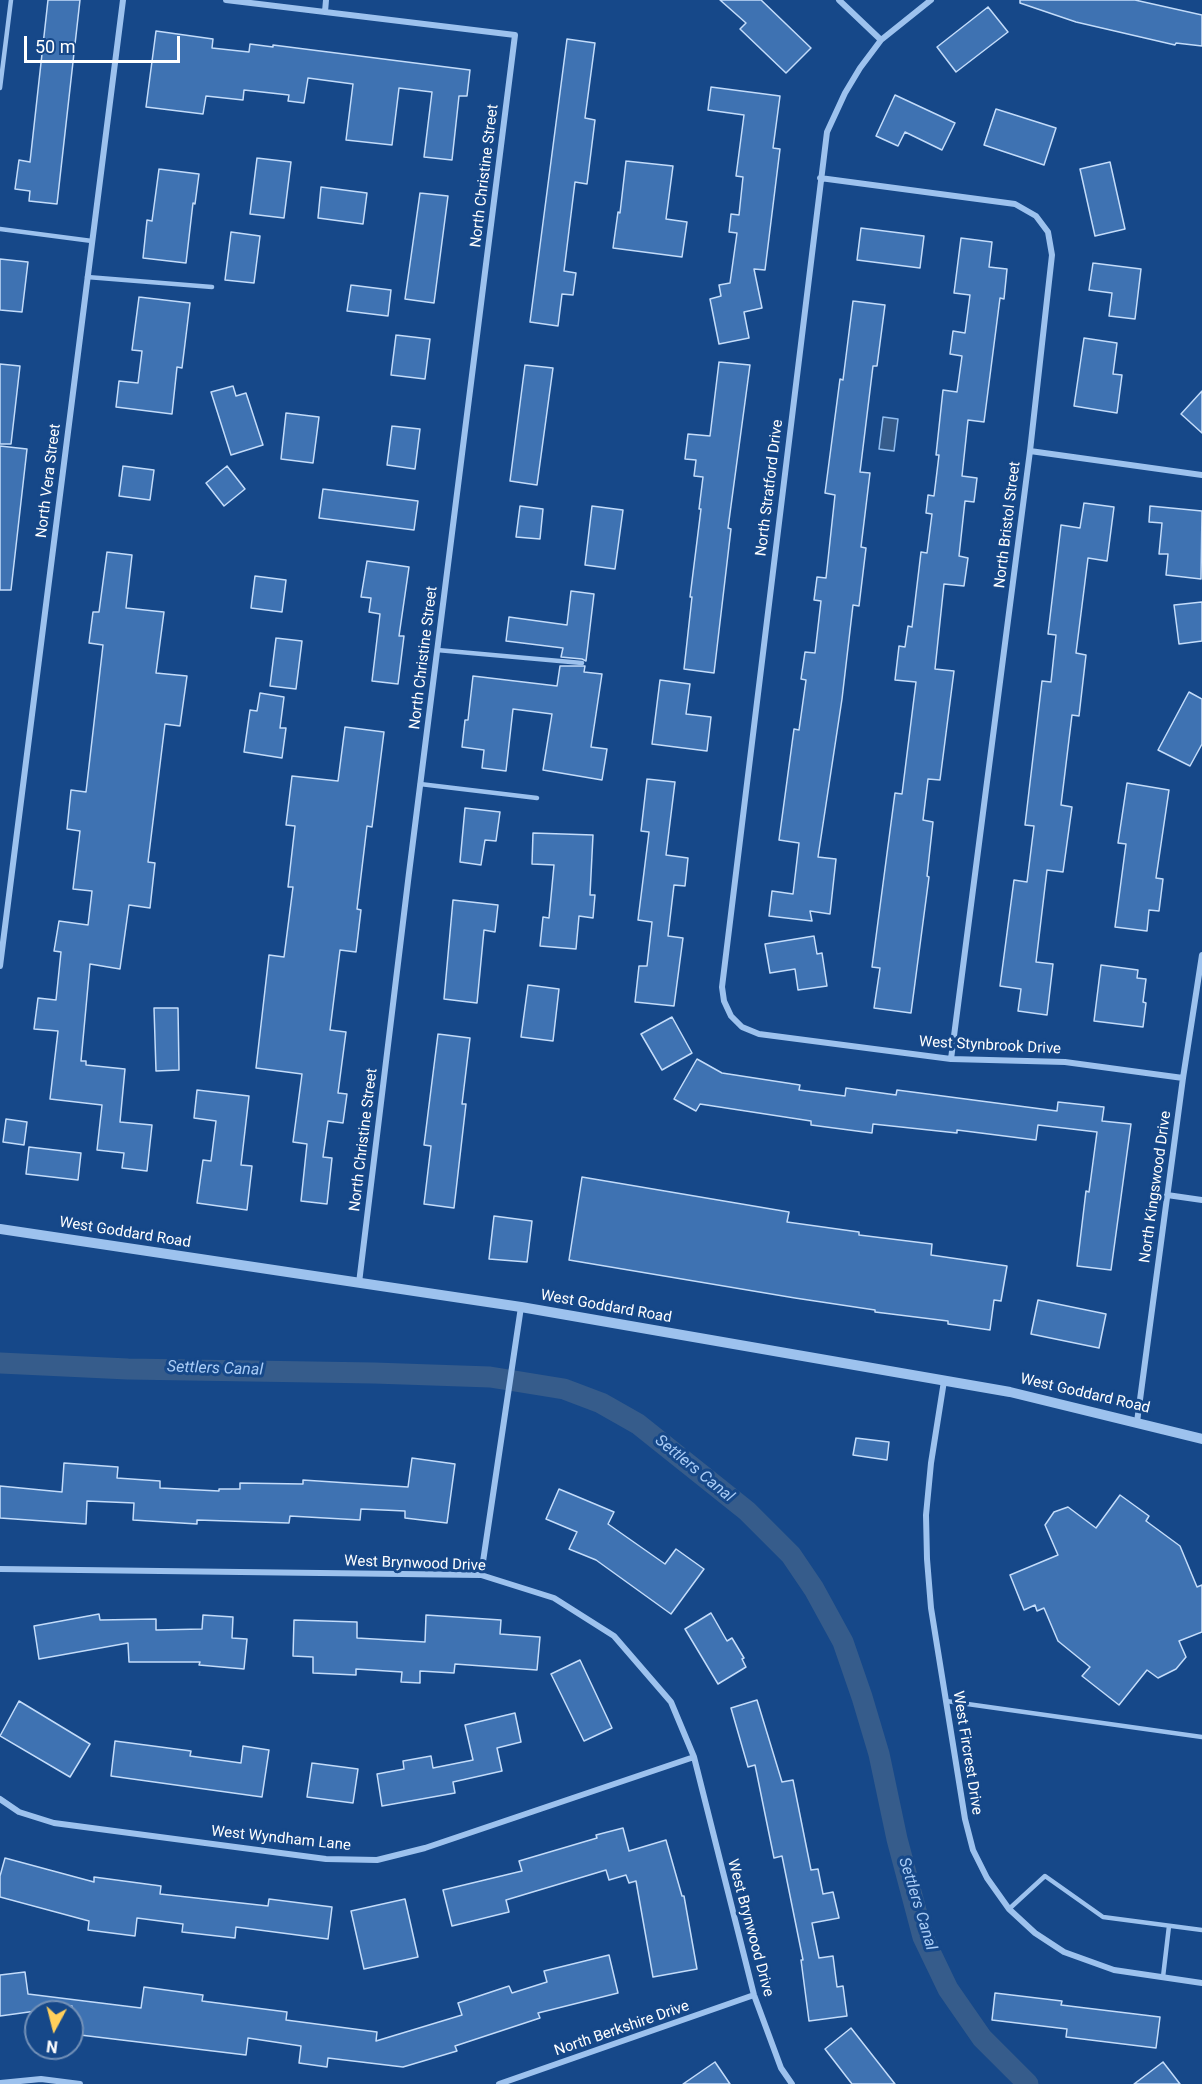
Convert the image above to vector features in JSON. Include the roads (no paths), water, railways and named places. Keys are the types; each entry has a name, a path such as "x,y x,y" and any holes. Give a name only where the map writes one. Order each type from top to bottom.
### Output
{"street":[{"name":"North Vera Street","path":"0,966 123,0"},
{"path":"226,0 325,12 326,0"},
{"path":"839,0 881,40"},
{"name":"North Stratford Drive","path":"731,1016 724,1001 722,987 827,132 845,93 881,40 931,0"},
{"name":"North Christine Street","path":"325,12 515,35 359,1284"},
{"name":"North Bristol Street","path":"820,178 1015,204 1036,216 1048,232 1052,255 1030,451 951,1059"},
{"path":"1030,451 1202,475"},
{"name":"North Kingswood Drive","path":"1137,1422 1183,1078 1202,955"},
{"name":"West Stynbrook Drive","path":"731,1016 742,1027 759,1035 951,1059 1065,1062 1183,1078"},
{"path":"1167,1195 1202,1200"},
{"name":"West Goddard Road","path":"0,1229 521,1307 1010,1392 1202,1439"},
{"path":"482,1575 521,1307"},
{"name":"West Fircrest Drive","path":"944,1381 931,1463 927,1559 931,1608 965,1819 973,1850 987,1878 1009,1909 1035,1933 1064,1952 1114,1970 1202,1983"},
{"name":"West Brynwood Drive","path":"0,1569 482,1575 554,1598 614,1636 671,1702 694,1756 754,1995 781,2068 792,2084"},
{"name":"West Wyndham Lane","path":"0,1799 19,1812 54,1823 326,1859 377,1860 425,1848 694,1756"},
{"name":"North Berkshire Drive","path":"499,2084 754,1995"},
{"path":"0,2083 41,2079 80,2084"}],"lane":[{"path":"0,88 10,0"},
{"path":"0,229 92,241"},
{"path":"87,277 212,287"},
{"path":"437,650 582,663"},
{"path":"420,784 537,798"},
{"path":"946,1701 1202,1737"},
{"path":"1009,1909 1045,1876 1103,1917 1202,1930"},
{"path":"1163,1977 1170,1926"}],"water":[{"path":"883,417 898,419 894,451 879,449"}],"waterway":[{"name":"Settlers Canal","path":"0,1363 128,1369 490,1377 564,1389 601,1403 638,1424 747,1511 791,1555 814,1589 843,1642 862,1697 879,1754 897,1839 923,1937 948,1989 982,2038 1028,2084"}]}
